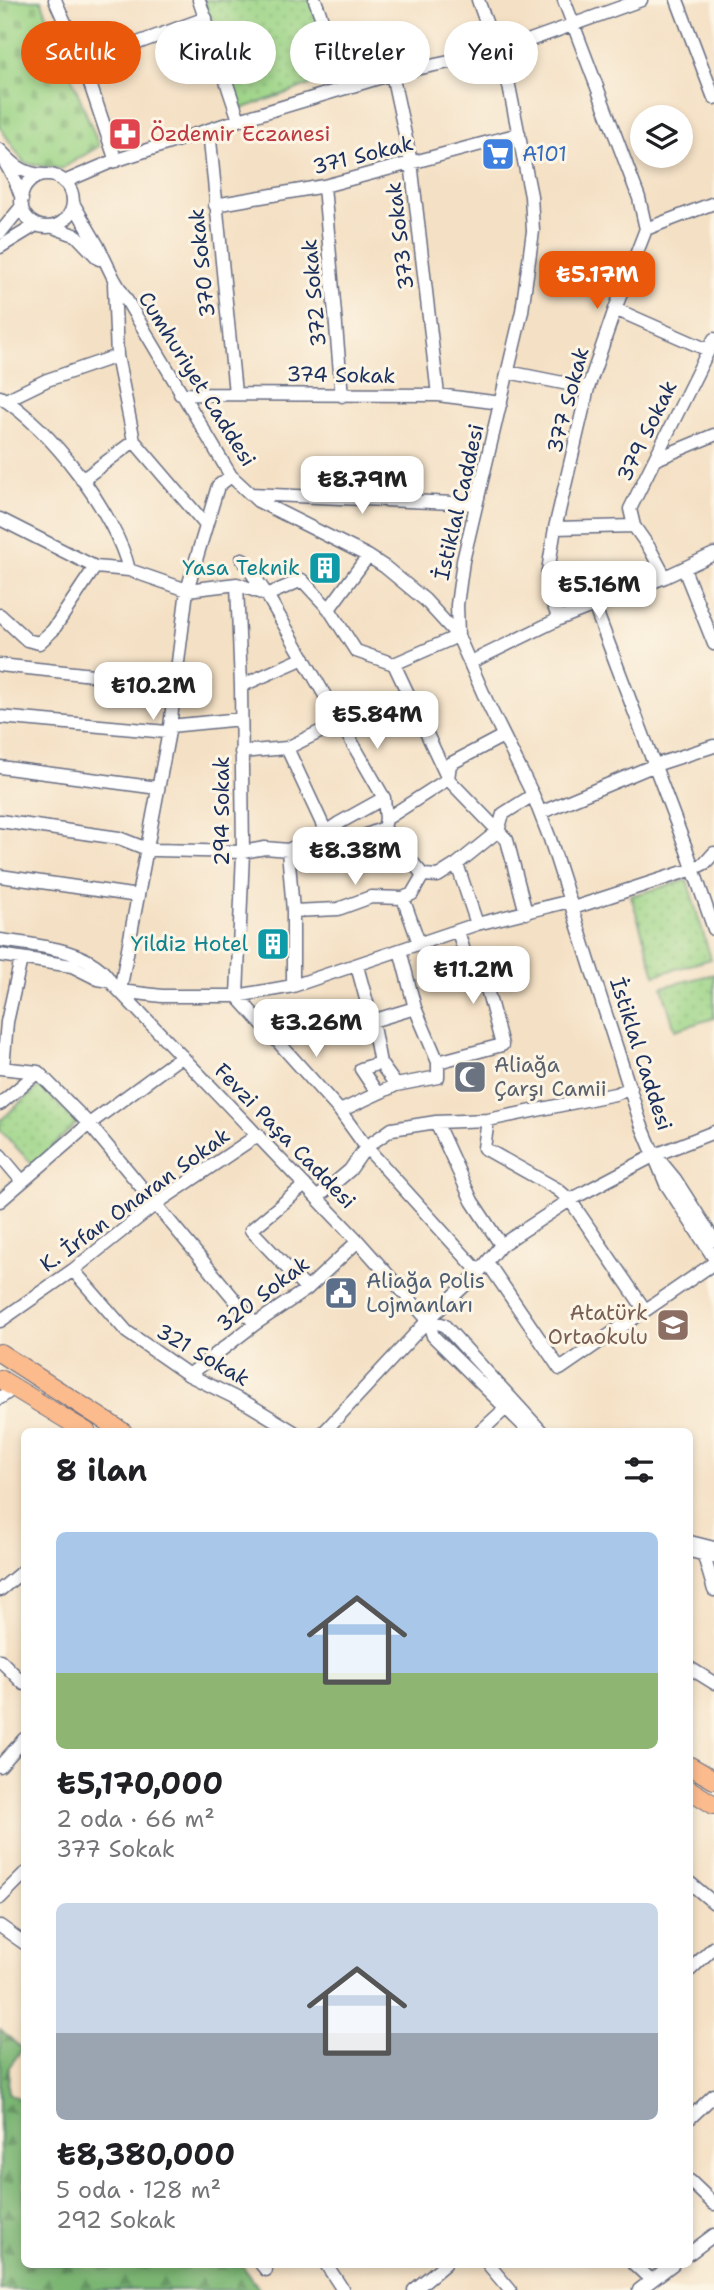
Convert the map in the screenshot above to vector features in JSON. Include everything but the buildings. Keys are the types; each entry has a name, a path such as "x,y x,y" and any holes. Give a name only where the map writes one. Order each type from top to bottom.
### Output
{"highway":[{"path":"0,1353 117,1428"},
{"path":"5,1388 80,1428"},
{"path":"693,1768 714,1780"},
{"path":"693,1792 714,1805"}],"street":[{"path":"55,0 64,21"},
{"path":"199,0 239,120"},
{"path":"315,0 347,88"},
{"name":"İstiklal Caddesi","path":"478,0 486,21"},
{"path":"564,0 639,198 646,229 714,203"},
{"path":"538,37 641,0"},
{"path":"677,0 714,96"},
{"path":"141,42 206,18"},
{"path":"90,84 116,161"},
{"path":"67,185 136,156 209,130 360,84"},
{"name":"373 Sokak","path":"394,84 411,162 438,395"},
{"name":"İstiklal Caddesi","path":"508,84 531,196 533,231 522,311 463,561 457,605 458,636 540,813 641,1124 666,1184 714,1261"},
{"name":"370 Sokak","path":"209,130 235,393"},
{"name":"371 Sokak","path":"215,205 324,186 519,134"},
{"path":"0,152 18,169 48,176 67,185 73,204 68,218 53,227 36,225 29,220 15,180 0,152"},
{"path":"67,185 116,161 136,156"},
{"path":"0,233 22,202 26,188 32,181 48,176"},
{"name":"372 Sokak","path":"324,186 342,396"},
{"name":"Cumhuriyet Caddesi","path":"73,204 180,394 231,476 258,501 368,556 425,600 458,636"},
{"path":"0,247 36,225"},
{"name":"Cumhuriyet Caddesi","path":"53,227 77,236 97,256 114,279"},
{"name":"377 Sokak","path":"559,619 549,594 547,577 555,528 588,388 646,229"},
{"path":"114,279 117,356 134,441 205,524"},
{"path":"615,309 711,344"},
{"name":"379 Sokak","path":"634,526 630,509 711,344"},
{"path":"117,356 3,398 45,435 82,480 113,528 129,570"},
{"path":"508,372 588,388"},
{"name":"374 Sokak","path":"180,394 438,395 501,403"},
{"path":"654,460 714,435"},
{"path":"82,480 134,441"},
{"path":"231,476 218,486 187,590 176,684 147,849 115,986 162,996 237,996 293,986 477,925 571,904 707,863"},
{"path":"250,494 477,504"},
{"path":"0,519 95,567 129,570 187,590 237,584 267,595 302,580 329,609 356,651 394,664 458,636"},
{"path":"555,528 634,526 650,549 664,577"},
{"path":"471,663 559,619 684,569 714,554"},
{"path":"329,609 368,556"},
{"path":"242,559 267,595 384,798 385,824 423,875 438,876 457,864 498,831 503,814 533,795"},
{"path":"0,615 27,640 39,643 54,631 95,567"},
{"path":"684,569 714,644"},
{"name":"294 Sokak","path":"237,584 243,852 237,996"},
{"path":"594,605 655,765 707,863 714,929"},
{"path":"241,686 304,659"},
{"path":"394,664 448,779 507,840 526,913"},
{"path":"0,665 176,684"},
{"path":"0,717 168,729 241,719"},
{"path":"242,752 287,748 340,722"},
{"path":"287,748 327,832 334,838 361,837 385,824 448,779 450,764 503,736"},
{"path":"540,813 655,765 714,746"},
{"path":"0,767 158,788"},
{"path":"0,821 119,838 147,849 243,852 265,848 288,850 327,832 339,822 384,798"},
{"path":"288,850 293,911 293,986"},
{"path":"457,864 477,925"},
{"path":"293,911 338,909 372,897 403,898 411,894 423,875"},
{"path":"0,876 138,896"},
{"path":"403,898 419,943"},
{"path":"438,1062 502,1045 483,974 466,958 458,931"},
{"name":"Fevzi Paşa Caddesi","path":"0,940 75,955 104,970 115,986 358,1241 428,1320 433,1336 526,1428"},
{"path":"340,1111 396,1085 438,1077 438,1062 415,1008 400,950"},
{"name":"Fevzi Paşa Caddesi","path":"0,955 72,966 115,986"},
{"path":"21,959 3,1021 1,1068 38,1072 89,1124 255,1324"},
{"path":"357,966 380,1063 396,1085"},
{"path":"237,996 340,1111 366,1147 483,1267 560,1369 714,1261"},
{"path":"372,1021 415,1008"},
{"path":"0,1201 89,1124 182,1056"},
{"path":"377,1093 361,1069 380,1063"},
{"path":"0,1104 38,1072"},
{"path":"317,1198 350,1170 366,1147 392,1129 436,1122 488,1120 615,1094 631,1088"},
{"path":"488,1120 484,1148 557,1189 570,1200 645,1310"},
{"path":"436,1122 472,1201 501,1245"},
{"path":"328,1428 501,1245 570,1200 655,1154 714,1132"},
{"name":"K. İrfan Onaran Sokak","path":"0,1321 73,1270 157,1203 258,1135"},
{"name":"İstiklal Caddesi","path":"655,1154 675,1179 714,1240"},
{"path":"0,1155 22,1181"},
{"path":"306,1185 251,1230 307,1289"},
{"name":"320 Sokak","path":"189,1375 255,1324 307,1289 358,1241"},
{"name":"321 Sokak","path":"73,1270 127,1332 189,1375 248,1404 287,1428"},
{"name":"Fevzi Paşa Caddesi","path":"428,1320 444,1325 538,1428"},
{"path":"484,1428 506,1408"},
{"path":"693,1544 709,1552 714,1590"},
{"path":"0,1590 21,1572"},
{"path":"0,1660 21,1681"},
{"path":"693,1670 714,1683"},
{"path":"0,1766 21,1749"},
{"path":"0,1898 21,1877"},
{"path":"693,1886 714,1903"},
{"path":"0,1926 21,1941"},
{"path":"693,1967 714,1947"},
{"path":"693,2115 714,2095"},
{"path":"693,2184 714,2204"},
{"path":"693,2251 714,2235"},
{"path":"329,2268 343,2290"},
{"path":"414,2290 440,2268"},
{"path":"491,2268 510,2290"},
{"path":"639,2268 652,2280"},
{"path":"639,2290 668,2268"}],"green space":[{"path":"0,0 41,0 49,21 21,21 21,84 74,84 99,146 61,169 24,163 0,127"},
{"path":"204,0 310,0 317,21 290,21 290,84 313,84 241,109 233,84 276,84 276,21 211,21"},
{"path":"687,880 711,959 655,975 631,896"},
{"path":"714,974 714,1018 675,1030 662,987"},
{"path":"40,1085 77,1123 33,1165 0,1130 0,1121"},
{"path":"0,2029 21,2048 9,2067 8,2093 21,2100 21,2268 244,2268 260,2290 0,2290"}],"place":[{"name":"Özdemir Eczanesi","path":"125,134"},
{"name":"A101","path":"498,154"},
{"name":"Yasa Teknik","path":"325,568"},
{"name":"Yildiz Hotel","path":"273,944"},
{"name":"Aliağa Çarşı Camii","path":"470,1077"},
{"name":"Aliağa Polis Lojmanları","path":"341,1293"},
{"name":"Atatürk Ortaokulu","path":"673,1325"}]}
